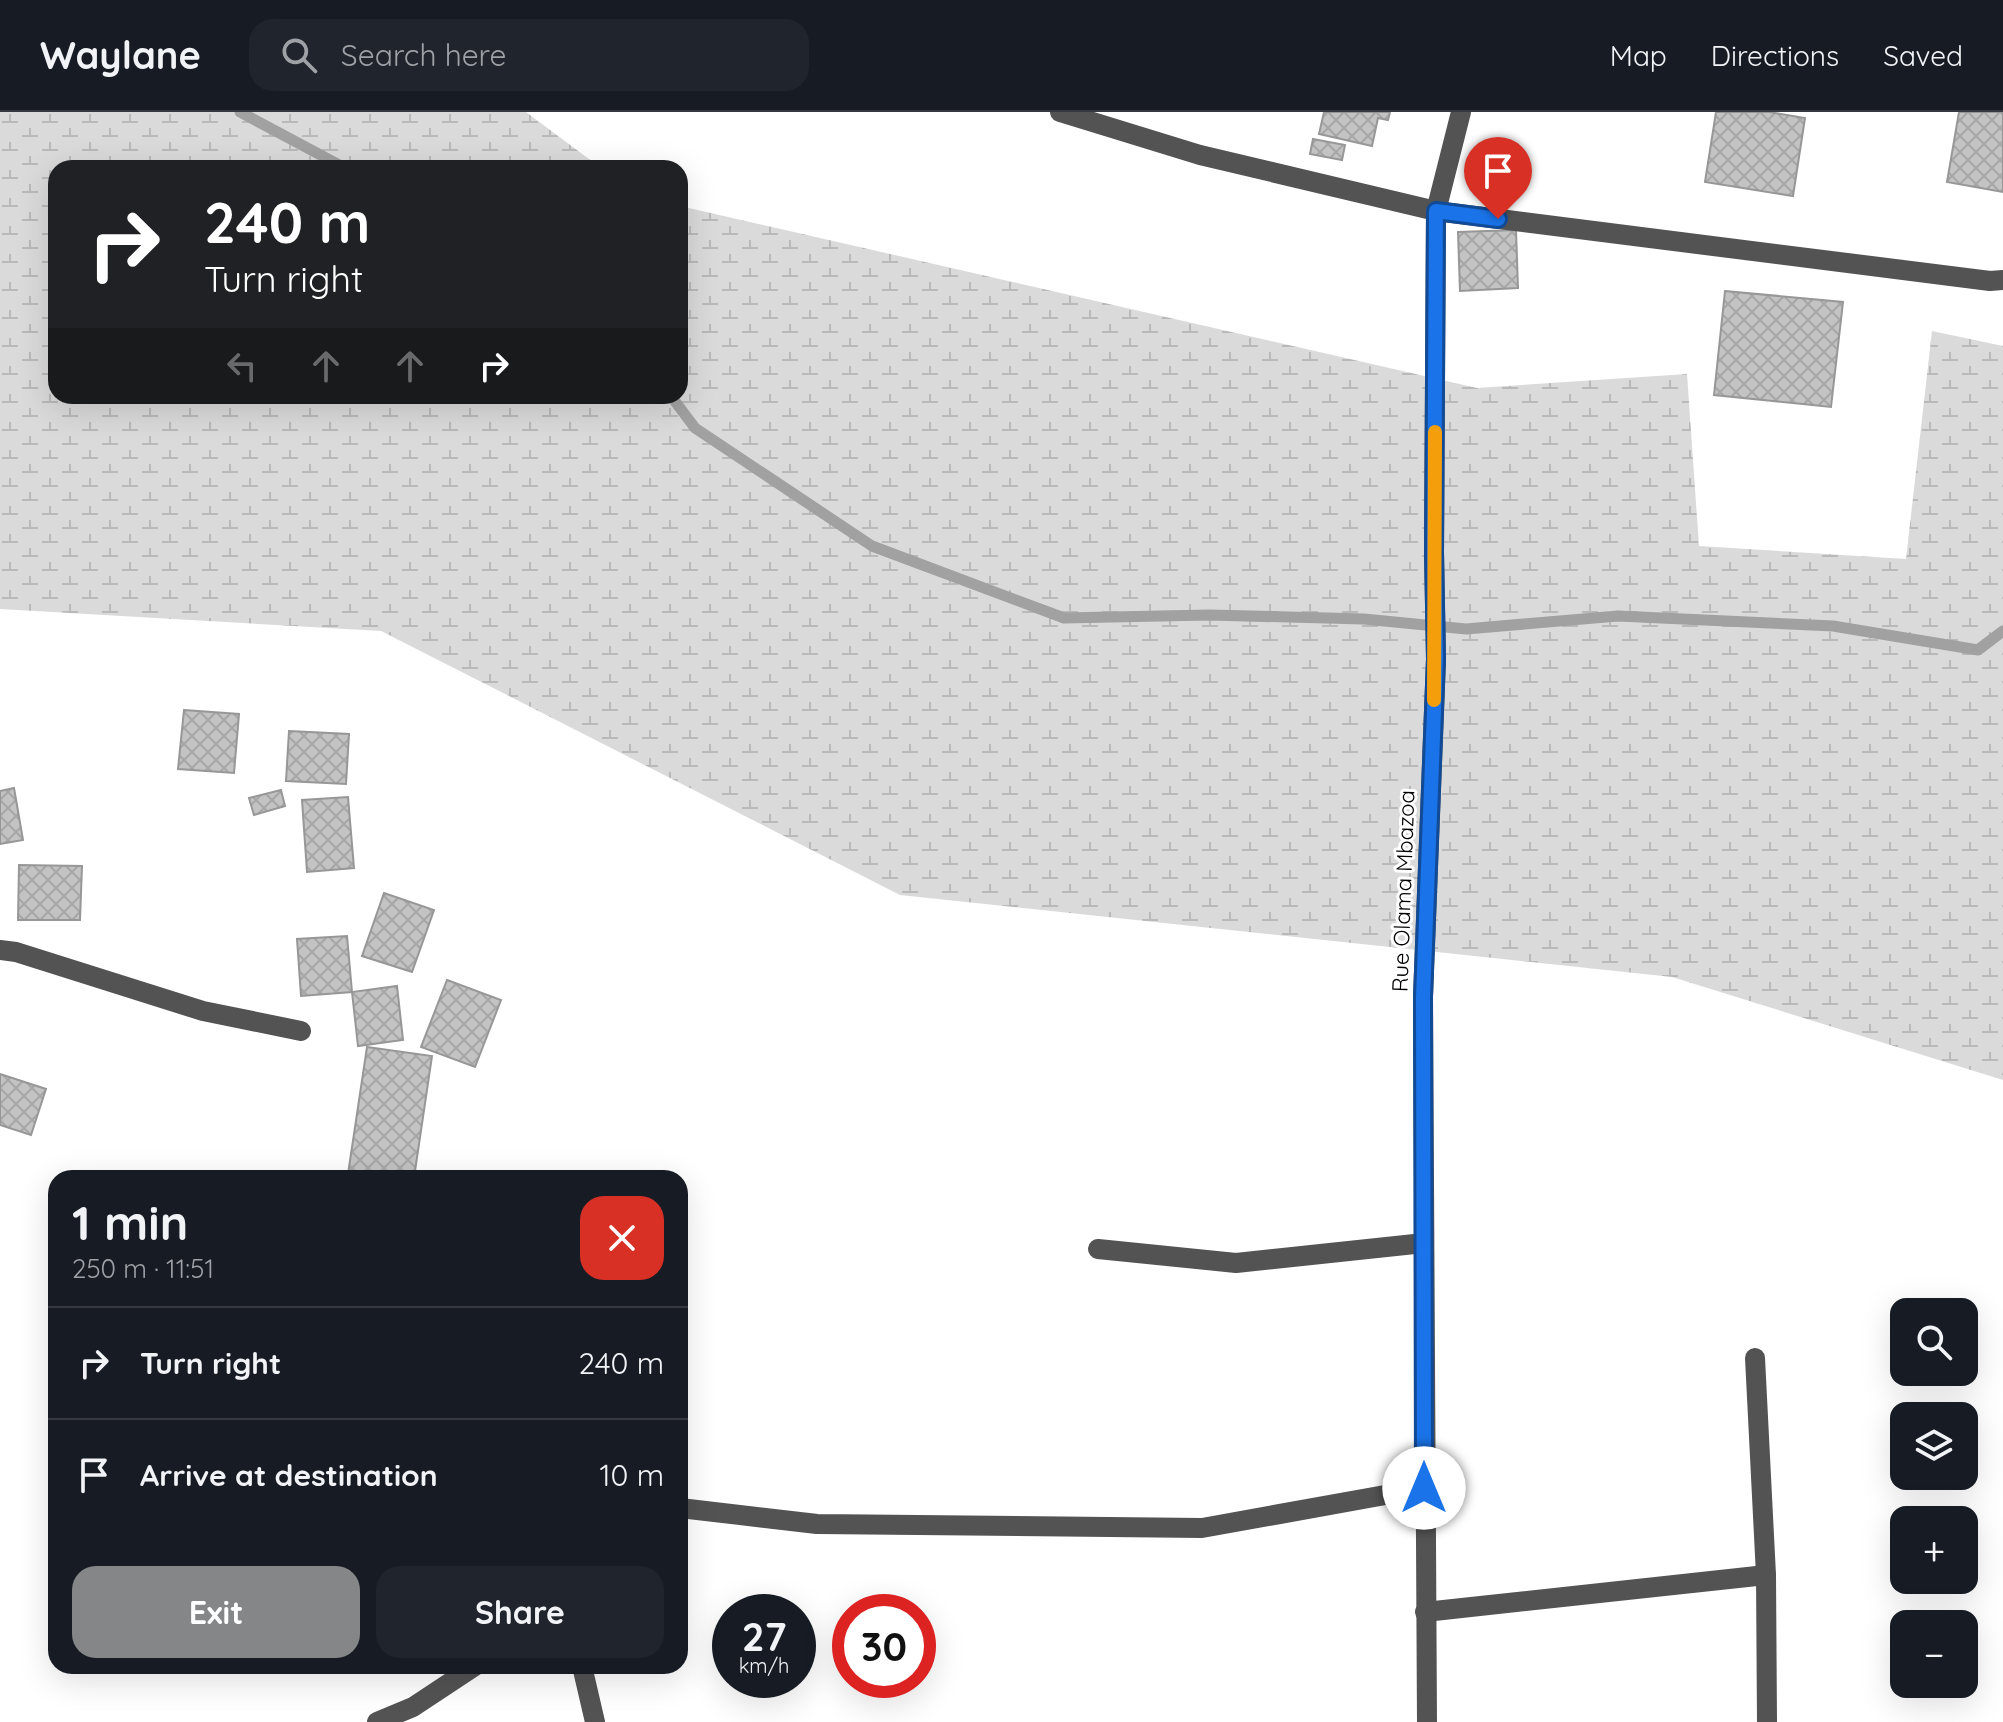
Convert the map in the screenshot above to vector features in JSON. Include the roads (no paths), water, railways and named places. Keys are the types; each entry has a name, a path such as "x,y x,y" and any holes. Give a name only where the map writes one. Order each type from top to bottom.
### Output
{"street":[{"path":"1060,112 1200,155 1436,211 1990,281 2003,280"},
{"name":"Rue Olama Mbazoa","path":"1427,1722 1423,997 1436,659 1436,211 1461,112"},
{"path":"0,950 16,952 203,1011 301,1031"},
{"path":"1098,1249 1236,1263 1424,1243"},
{"path":"1755,1358 1766,1575 1767,1722"},
{"path":"688,1509 817,1524 1202,1528 1424,1488"},
{"path":"1425,1612 1766,1575"},
{"path":"377,1722 413,1707 463,1674"},
{"path":"584,1674 595,1722"}],"waterway":[{"path":"240,112 330,160"},
{"path":"677,404 695,428 872,546 1064,618 1209,615 1364,619 1466,629 1618,616 1833,626 1978,650 2003,631"}]}
